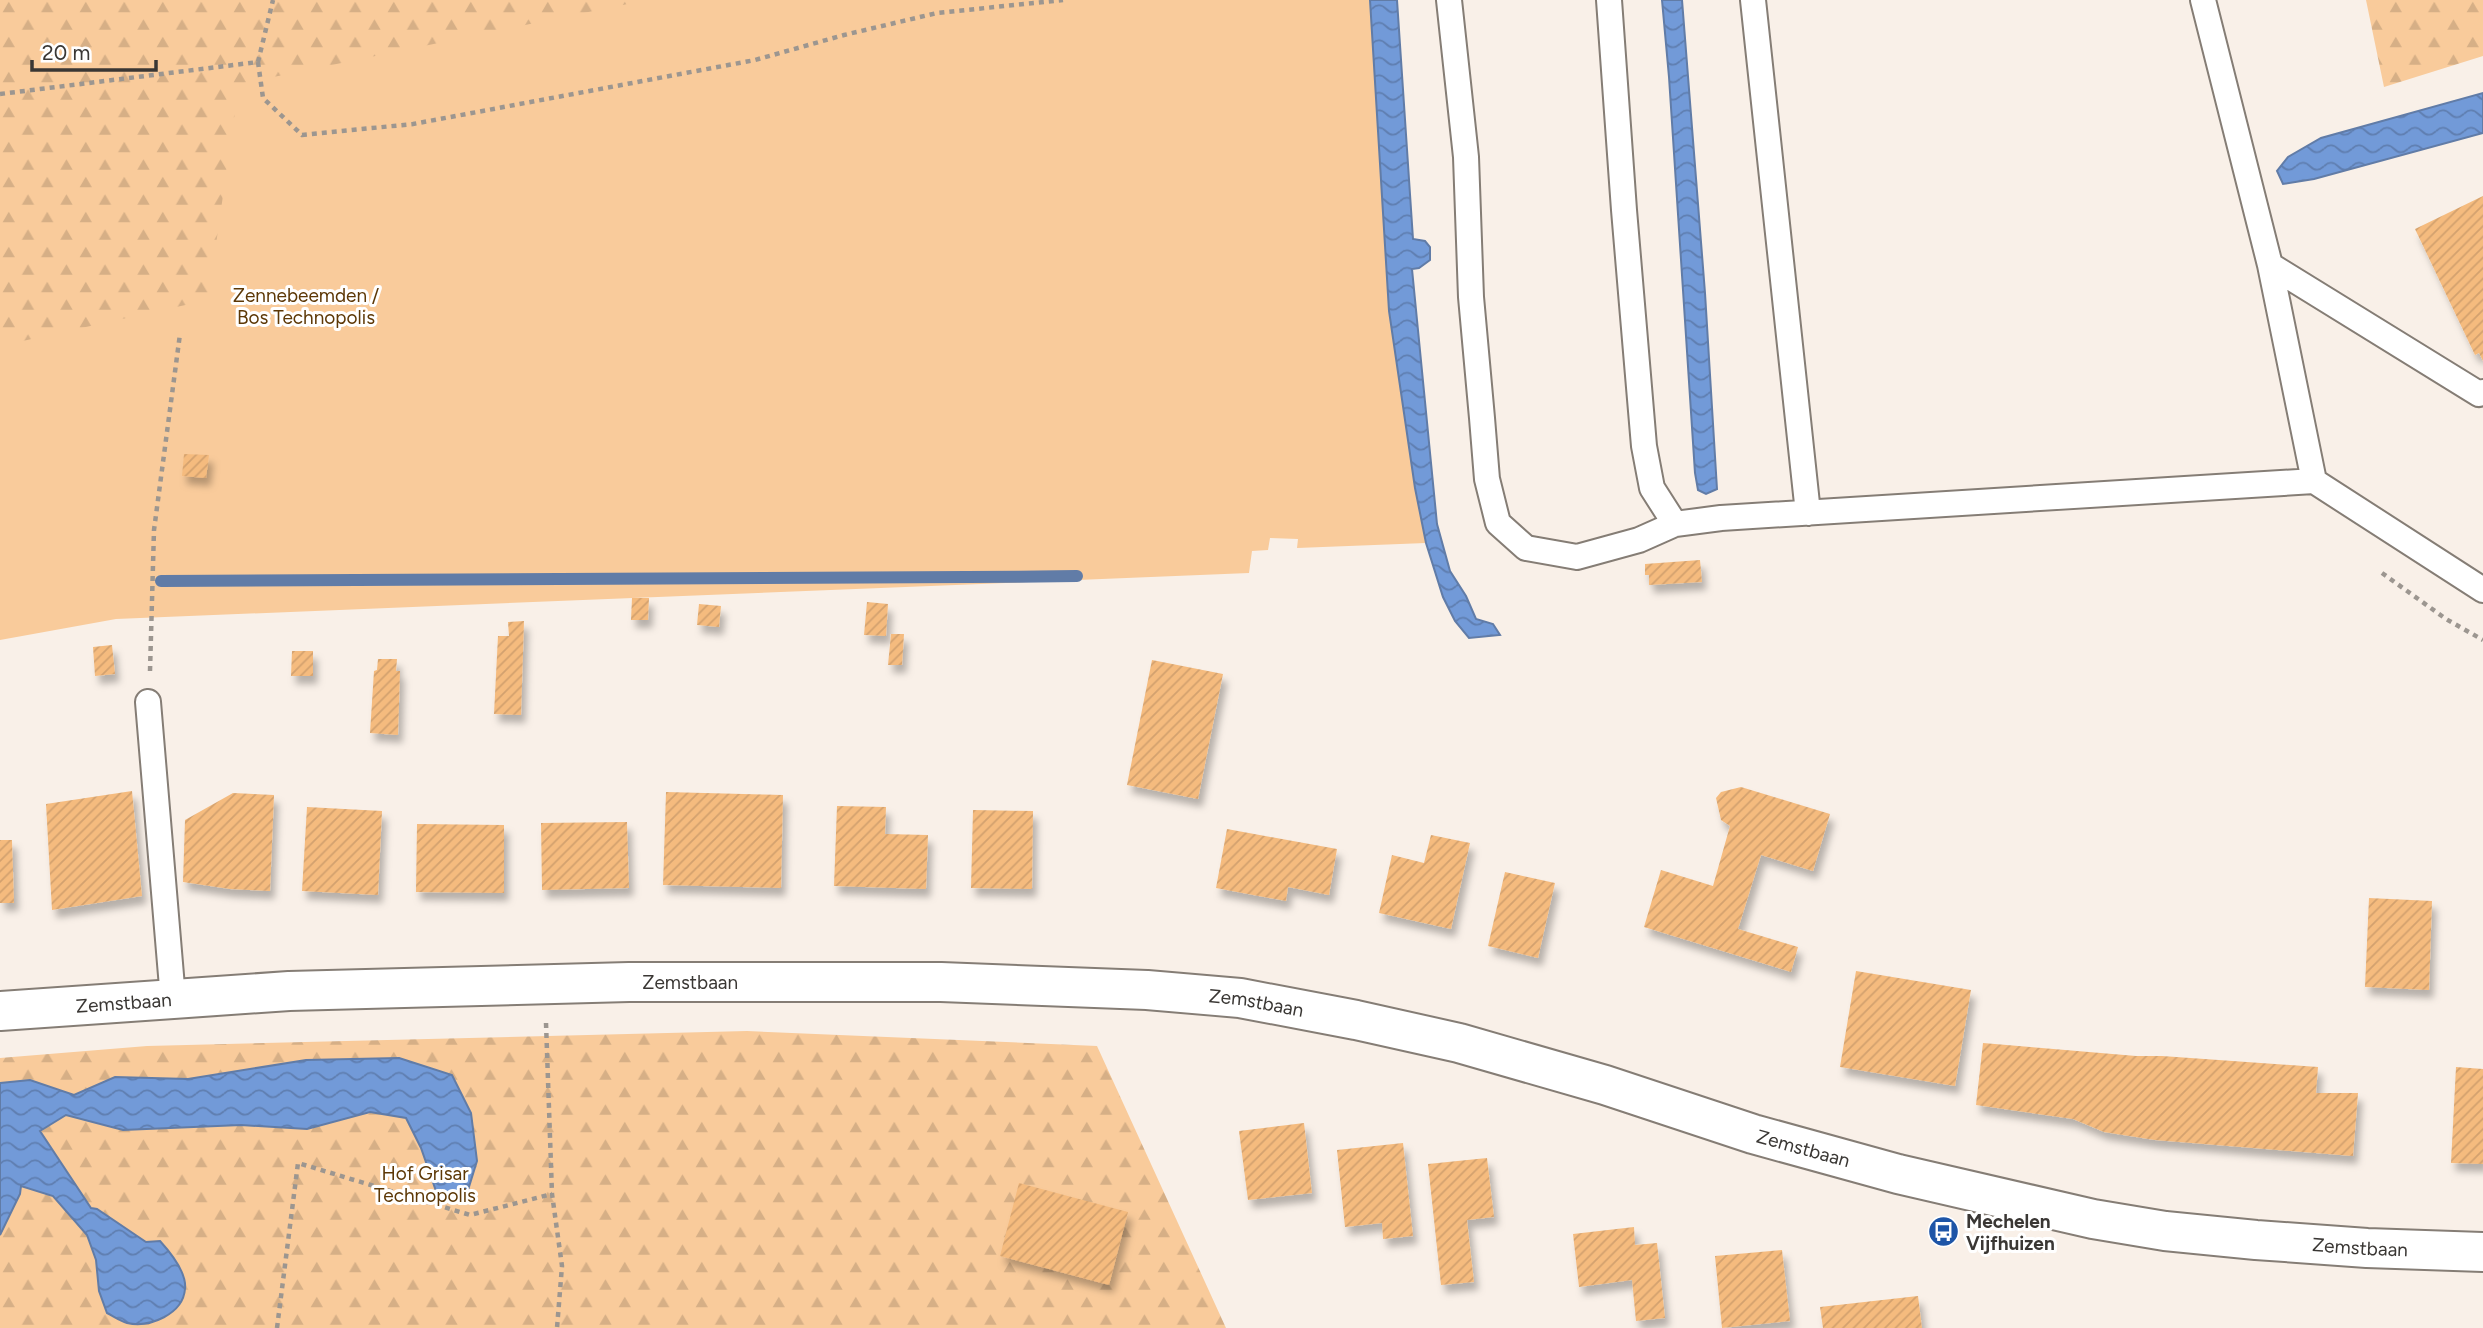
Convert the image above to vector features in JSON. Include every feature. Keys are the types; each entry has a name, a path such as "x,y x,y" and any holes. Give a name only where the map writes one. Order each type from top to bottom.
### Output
{"street":[{"name":"Zemstbaan","path":"0,1011 289,991 545,983 941,982 1147,990 1240,998 1459,1043 1605,1085 1753,1134 1898,1174 2093,1219 2165,1231 2256,1240 2367,1248 2483,1252"}],"lane":[{"path":"1449,0 1466,157 1471,297 1488,480 1499,523 1526,548 1577,556 1639,540 1675,524 1721,518 2314,481 2483,590"},
{"path":"1609,0 1644,446 1652,488 1675,524"},
{"path":"1753,0 1808,513"},
{"path":"2203,0 2270,265 2314,481"},
{"path":"2270,265 2479,394 2483,392"},
{"path":"148,702 173,999"}],"path":[{"path":"273,0 258,62 263,99 302,135 413,124 755,60 937,13 1063,0"},
{"path":"0,94 258,62"},
{"path":"148,702 154,530 180,334"},
{"path":"2382,573 2446,619 2483,640"},
{"path":"545,983 552,1194 562,1266 557,1328"},
{"path":"276,1328 298,1163 470,1215 552,1194"}],"green space":[{"name":"Zennebeemden / Bos Technopolis","path":"0,0 1370,0 1389,311 1415,488 1426,543 1297,548 1298,539 1270,538 1268,550 1252,551 1249,573 116,619 0,640"},
{"path":"0,0 647,0 239,84 208,300 0,346"},
{"path":"2366,0 2483,0 2483,56 2384,87"},
{"name":"Hof Grisar Technopolis","path":"747,1031 1097,1046 1226,1328 0,1328 0,1058 147,1046"}],"water":[{"path":"1370,0 1397,0 1413,239 1425,241 1430,247 1430,260 1419,268 1412,269 1437,524 1450,571 1466,596 1476,619 1493,624 1500,635 1469,638 1455,621 1443,597 1426,543 1415,488 1389,311"},
{"path":"1662,0 1682,0 1717,489 1706,494 1698,490 1695,473"},
{"path":"2483,93 2483,133 2314,179 2283,184 2277,171 2288,157 2321,138"},
{"path":"399,1058 452,1075 471,1113 477,1161 468,1190 437,1194 421,1148 406,1118 370,1112 307,1129 241,1125 123,1130 66,1115 40,1131 91,1208 97,1209 146,1242 160,1241 177,1263 183,1276 183,1298 172,1312 145,1323 127,1323 107,1313 99,1291 96,1260 87,1235 53,1196 21,1186 20,1194 0,1235 0,1083 30,1080 74,1095 115,1077 188,1079 306,1060"}],"building":[{"path":"2483,196 2483,361 2479,353 2475,355 2415,229"},
{"path":"184,454 209,455 206,478 182,476"},
{"path":"1700,560 1702,582 1649,585 1649,575 1645,575 1645,564"},
{"path":"632,598 649,598 648,620 631,620"},
{"path":"867,602 888,604 886,636 864,635"},
{"path":"699,604 721,606 719,627 697,625"},
{"path":"524,621 521,715 494,714 498,636 509,636 508,622"},
{"path":"891,634 904,634 902,665 888,665"},
{"path":"112,645 115,674 95,676 93,647"},
{"path":"292,651 313,651 313,676 291,676"},
{"path":"378,659 397,659 396,671 400,671 398,735 370,733 374,671 377,670"},
{"path":"1152,660 1223,674 1198,799 1127,785"},
{"path":"1741,787 1830,814 1813,871 1761,855 1738,929 1798,947 1791,972 1644,927 1661,870 1713,886 1730,826 1721,820 1716,798 1721,792"},
{"path":"132,791 142,896 52,910 46,804"},
{"path":"666,792 783,795 781,888 663,885"},
{"path":"233,793 274,795 270,891 230,889 183,882 185,820"},
{"path":"837,806 886,807 885,834 928,835 926,889 834,886"},
{"path":"307,807 382,811 378,895 302,891"},
{"path":"973,810 1033,811 1032,889 971,888"},
{"path":"627,822 629,888 542,890 541,823"},
{"path":"417,824 504,825 504,893 416,892"},
{"path":"1227,829 1337,849 1329,895 1288,887 1286,901 1216,888"},
{"path":"1431,835 1470,843 1451,929 1379,913 1392,855 1424,863"},
{"path":"0,840 12,840 14,903 0,903"},
{"path":"1505,872 1555,883 1538,958 1488,946"},
{"path":"2369,898 2432,901 2429,990 2365,987"},
{"path":"1856,971 1971,990 1955,1086 1840,1067"},
{"path":"1983,1043 2318,1067 2316,1093 2358,1093 2353,1156 2155,1140 2104,1132 2073,1119 1976,1105"},
{"path":"2456,1067 2483,1069 2483,1164 2451,1163"},
{"path":"1304,1123 1312,1193 1248,1200 1239,1131"},
{"path":"1403,1143 1413,1236 1383,1239 1382,1223 1345,1227 1337,1150"},
{"path":"1487,1158 1494,1217 1467,1220 1474,1282 1441,1285 1428,1164"},
{"path":"1019,1183 1128,1212 1109,1285 1000,1256"},
{"path":"1634,1227 1635,1245 1657,1243 1665,1318 1636,1321 1632,1280 1579,1287 1573,1234"},
{"path":"1782,1250 1790,1321 1722,1328 1715,1256"},
{"path":"1918,1296 1922,1328 1823,1328 1820,1307"}],"waterway":[{"path":"161,581 1077,576"}],"place":[{"name":"Mechelen Vijfhuizen","path":"1943,1232"}]}
